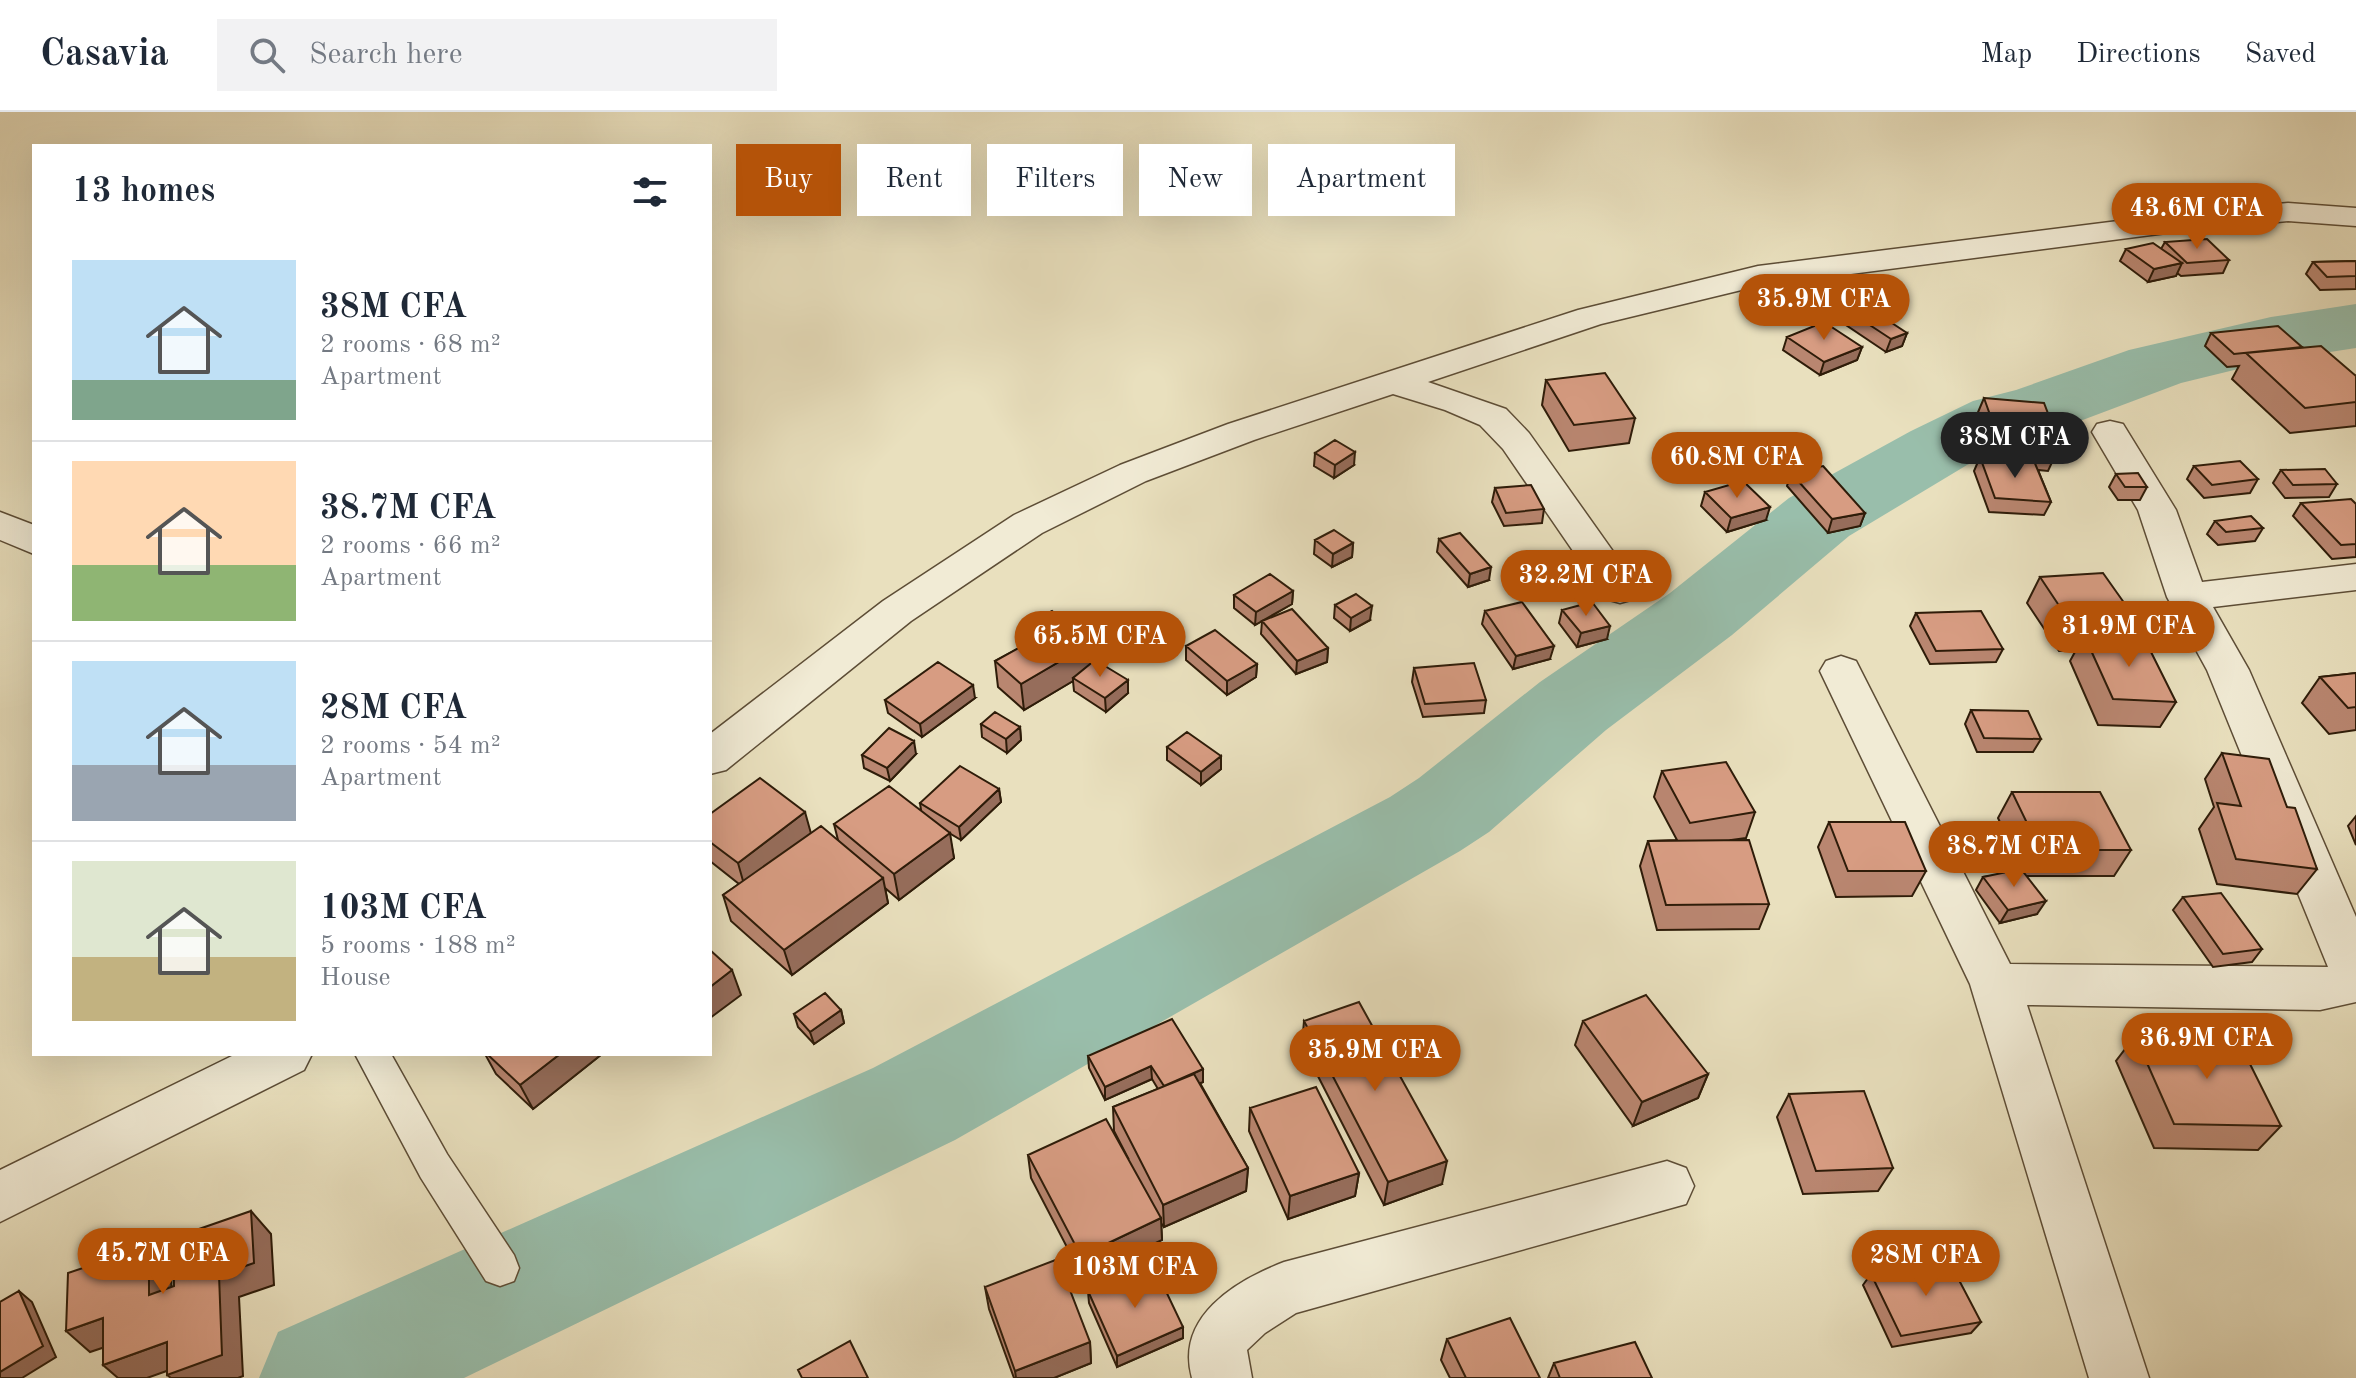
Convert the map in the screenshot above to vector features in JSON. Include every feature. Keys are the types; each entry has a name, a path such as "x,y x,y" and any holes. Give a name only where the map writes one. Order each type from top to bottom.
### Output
{"street":[{"path":"712,756 897,611 1028,524 1147,468 1241,432 1590,317 1758,276 2182,222 2288,212 2356,217"},
{"path":"1395,383 1458,402 1493,417 1516,441 1620,590"},
{"path":"1995,984 2320,989 2350,985 2353,967 2228,670 2187,597 2157,510 2110,432"},
{"path":"0,524 32,540"},
{"path":"2187,597 2356,577"},
{"path":"1841,671 1995,984 2119,1378"},
{"path":"0,1197 282,1056"},
{"path":"1222,1378 1218,1369 1218,1340 1239,1316 1284,1289 1667,1186"}],"lane":[{"path":"374,1056 434,1166 500,1268"}],"building":[{"path":"2207,239 2229,260 2187,263 2165,242"},
{"path":"2153,243 2182,263 2154,269 2126,249"},
{"path":"2356,261 2356,276 2327,277 2313,262"},
{"path":"1863,304 1907,333 1891,339 1847,310"},
{"path":"1824,322 1862,347 1824,362 1787,337"},
{"path":"2278,326 2302,347 2234,354 2211,333"},
{"path":"2321,346 2356,376 2356,402 2305,408 2246,353"},
{"path":"1605,373 1635,418 1574,425 1546,380"},
{"path":"1984,398 2044,403 2060,445 1999,440"},
{"path":"1335,440 1355,452 1335,465 1315,453"},
{"path":"1980,457 2034,461 2051,502 1995,498"},
{"path":"2240,461 2258,479 2212,485 2194,466"},
{"path":"1823,466 1865,513 1832,519 1791,473"},
{"path":"2325,469 2337,484 2293,485 2281,470"},
{"path":"2138,473 2147,487 2125,487 2116,474"},
{"path":"1743,481 1770,507 1731,518 1705,492"},
{"path":"1531,485 1544,509 1506,513 1495,488"},
{"path":"2351,499 2356,504 2356,544 2341,545 2301,503"},
{"path":"2251,516 2263,528 2226,532 2215,521"},
{"path":"1334,530 1353,543 1333,554 1315,540"},
{"path":"1460,533 1491,567 1470,574 1439,539"},
{"path":"2103,573 2137,621 2072,625 2040,577"},
{"path":"1270,574 1293,591 1256,612 1234,595"},
{"path":"1356,594 1372,606 1351,618 1335,605"},
{"path":"1522,602 1554,646 1516,656 1485,611"},
{"path":"1592,602 1610,626 1581,633 1562,610"},
{"path":"1292,609 1328,648 1297,661 1262,621"},
{"path":"1052,611 1091,643 1021,684 995,661 1033,640 1020,629"},
{"path":"1981,611 2003,649 1936,651 1916,613"},
{"path":"1215,630 1257,664 1227,681 1186,646"},
{"path":"2084,635 2144,638 2176,702 2113,699"},
{"path":"1095,660 1128,680 1105,698 1073,678"},
{"path":"938,662 973,685 920,724 885,700"},
{"path":"1474,663 1486,700 1425,704 1414,668"},
{"path":"2356,673 2356,707 2348,708 2320,677"},
{"path":"1971,710 2028,711 2041,739 1984,738"},
{"path":"995,712 1020,727 1006,739 981,724"},
{"path":"889,728 914,741 887,768 862,755"},
{"path":"1187,732 1221,756 1201,772 1167,747"},
{"path":"2222,753 2269,759 2287,807 2295,808 2317,869 2236,859 2217,803 2241,806"},
{"path":"1726,762 1755,812 1690,823 1662,771"},
{"path":"960,766 999,789 959,827 920,803"},
{"path":"760,778 805,812 738,863 712,844 712,813"},
{"path":"889,786 950,833 894,874 834,824"},
{"path":"2012,792 2100,792 2131,850 2040,850"},
{"path":"1829,822 1905,822 1926,871 1848,871"},
{"path":"821,826 883,878 784,950 723,895"},
{"path":"1749,840 1769,904 1666,905 1648,841"},
{"path":"2021,869 2046,901 2008,910 1983,877"},
{"path":"2221,893 2262,949 2223,954 2183,897"},
{"path":"712,952 732,970 712,985"},
{"path":"825,993 841,1010 810,1032 794,1014"},
{"path":"1646,995 1708,1074 1642,1102 1583,1021"},
{"path":"1359,1002 1447,1161 1388,1182 1304,1021"},
{"path":"1172,1019 1203,1069 1164,1086 1151,1066 1105,1087 1088,1056"},
{"path":"2135,1036 2237,1038 2281,1126 2174,1124"},
{"path":"489,1056 557,1056 520,1085"},
{"path":"1194,1074 1248,1168 1163,1205 1113,1107"},
{"path":"1316,1087 1359,1173 1290,1196 1250,1108"},
{"path":"1864,1091 1893,1168 1816,1171 1789,1094"},
{"path":"1106,1119 1161,1218 1081,1256 1028,1155"},
{"path":"251,1211 254,1263 219,1275 222,1355 167,1375 167,1342 103,1365 103,1318 66,1331 68,1273 149,1246 149,1295 174,1286 173,1238"},
{"path":"1058,1259 1090,1342 1015,1371 985,1287"},
{"path":"1949,1261 1981,1322 1901,1336 1871,1274"},
{"path":"1153,1264 1183,1327 1117,1356 1088,1291"},
{"path":"19,1291 43,1346 0,1372 0,1302"},
{"path":"1510,1318 1540,1378 1466,1378 1447,1339"},
{"path":"850,1341 868,1378 802,1378 798,1370"},
{"path":"1635,1342 1652,1378 1560,1378 1554,1363"}],"waterway":[{"path":"324,1378 914,1104 1425,824 1454,805 1573,706 1701,614 1819,517 1939,448 2001,418 2044,407 2156,366 2271,339 2356,326"}]}
